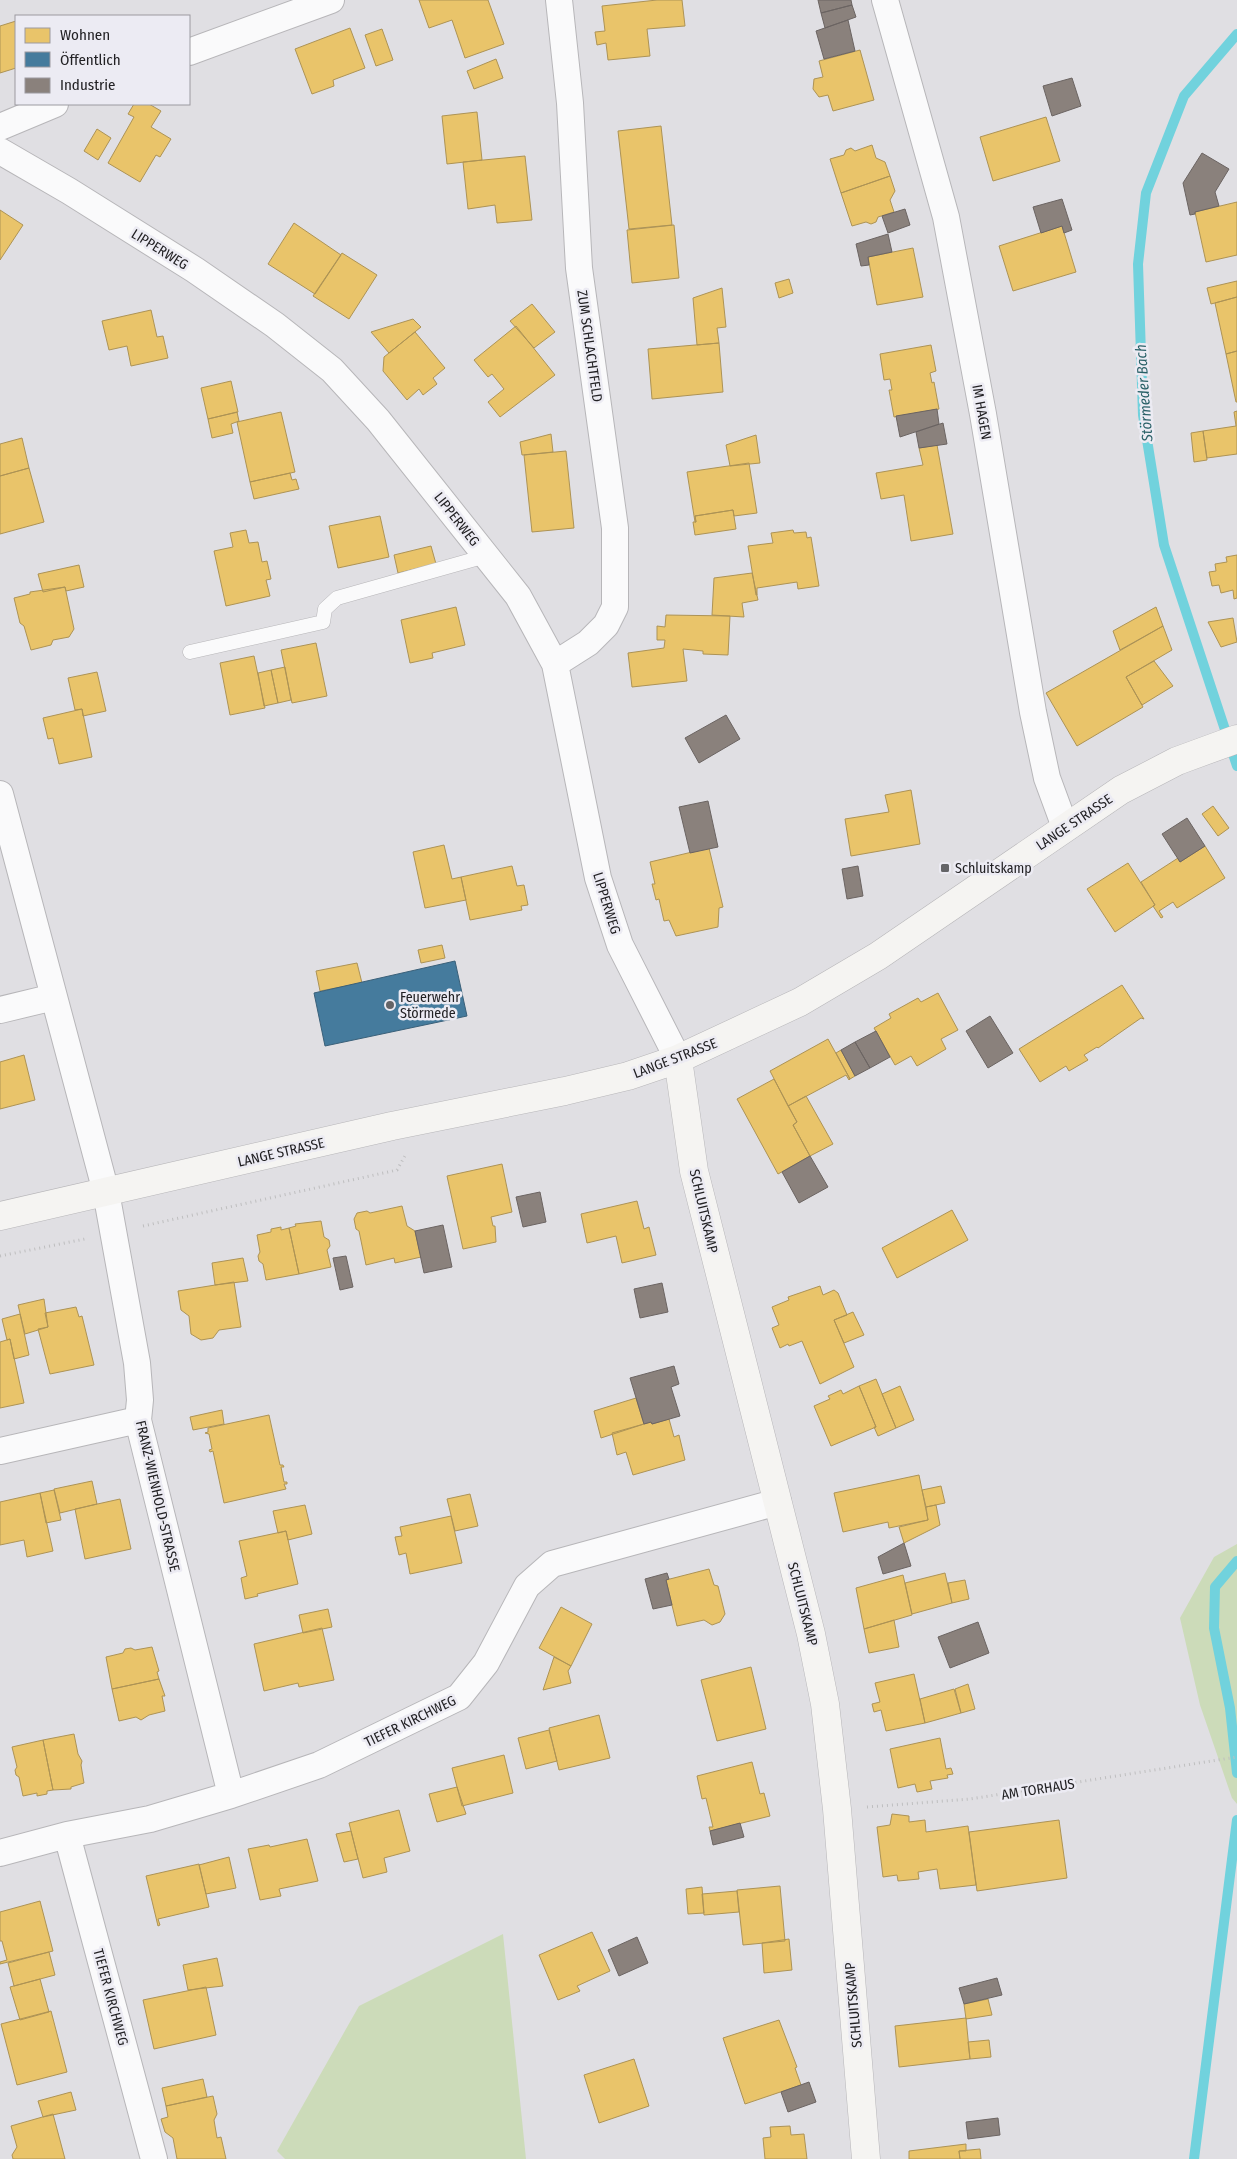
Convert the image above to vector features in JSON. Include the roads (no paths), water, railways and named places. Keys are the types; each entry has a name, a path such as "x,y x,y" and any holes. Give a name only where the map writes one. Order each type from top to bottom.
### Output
{"main road":[{"name":"LANGE STRASSE","path":"0,1216 427,1118 619,1078 678,1059 800,1002 878,956 1121,790 1177,761 1237,739"},
{"name":"SCHLUITSKAMP","path":"678,1059 694,1172 811,1634 825,1704 837,1809 866,2159"}],"street":[{"path":"190,52 331,0"},
{"name":"ZUM SCHLACHTFELD","path":"555,664 588,643 606,625 615,607 615,528 579,268 570,103 559,0"},
{"name":"IM HAGEN","path":"885,0 946,217 983,414 1033,712 1047,778 1065,827"},
{"path":"0,127 53,105"},
{"name":"LIPPERWEG","path":"0,151 69,191 195,270 275,325 332,370 378,420 518,596 555,664 598,878 620,945 678,1059"},
{"name":"FRANZ-WIENHOLD-STRASSE","path":"0,794 106,1192 137,1363 140,1400 138,1420 232,1796"},
{"path":"0,1010 54,997"},
{"path":"0,1451 138,1420"},
{"name":"TIEFER KIRCHWEG","path":"0,1853 68,1835 150,1819 232,1796 318,1764 459,1698 486,1663 527,1586 552,1564 778,1502"},
{"name":"TIEFER KIRCHWEG","path":"68,1835 154,2159"}],"lane":[{"path":"190,652 323,622 325,609 337,598 486,556"}],"waterway":[{"name":"Störmeder Bach","path":"1237,34 1184,96 1146,193 1138,264 1143,415 1164,545 1237,766"},
{"name":"Störmeder Bach","path":"1237,1561 1215,1587 1214,1628 1230,1708 1237,1773"},
{"path":"1194,2159 1237,1820"}],"place":[{"name":"Schluitskamp","path":"945,868"},
{"name":"Feuerwehr Störmede","path":"390,1005"}]}
